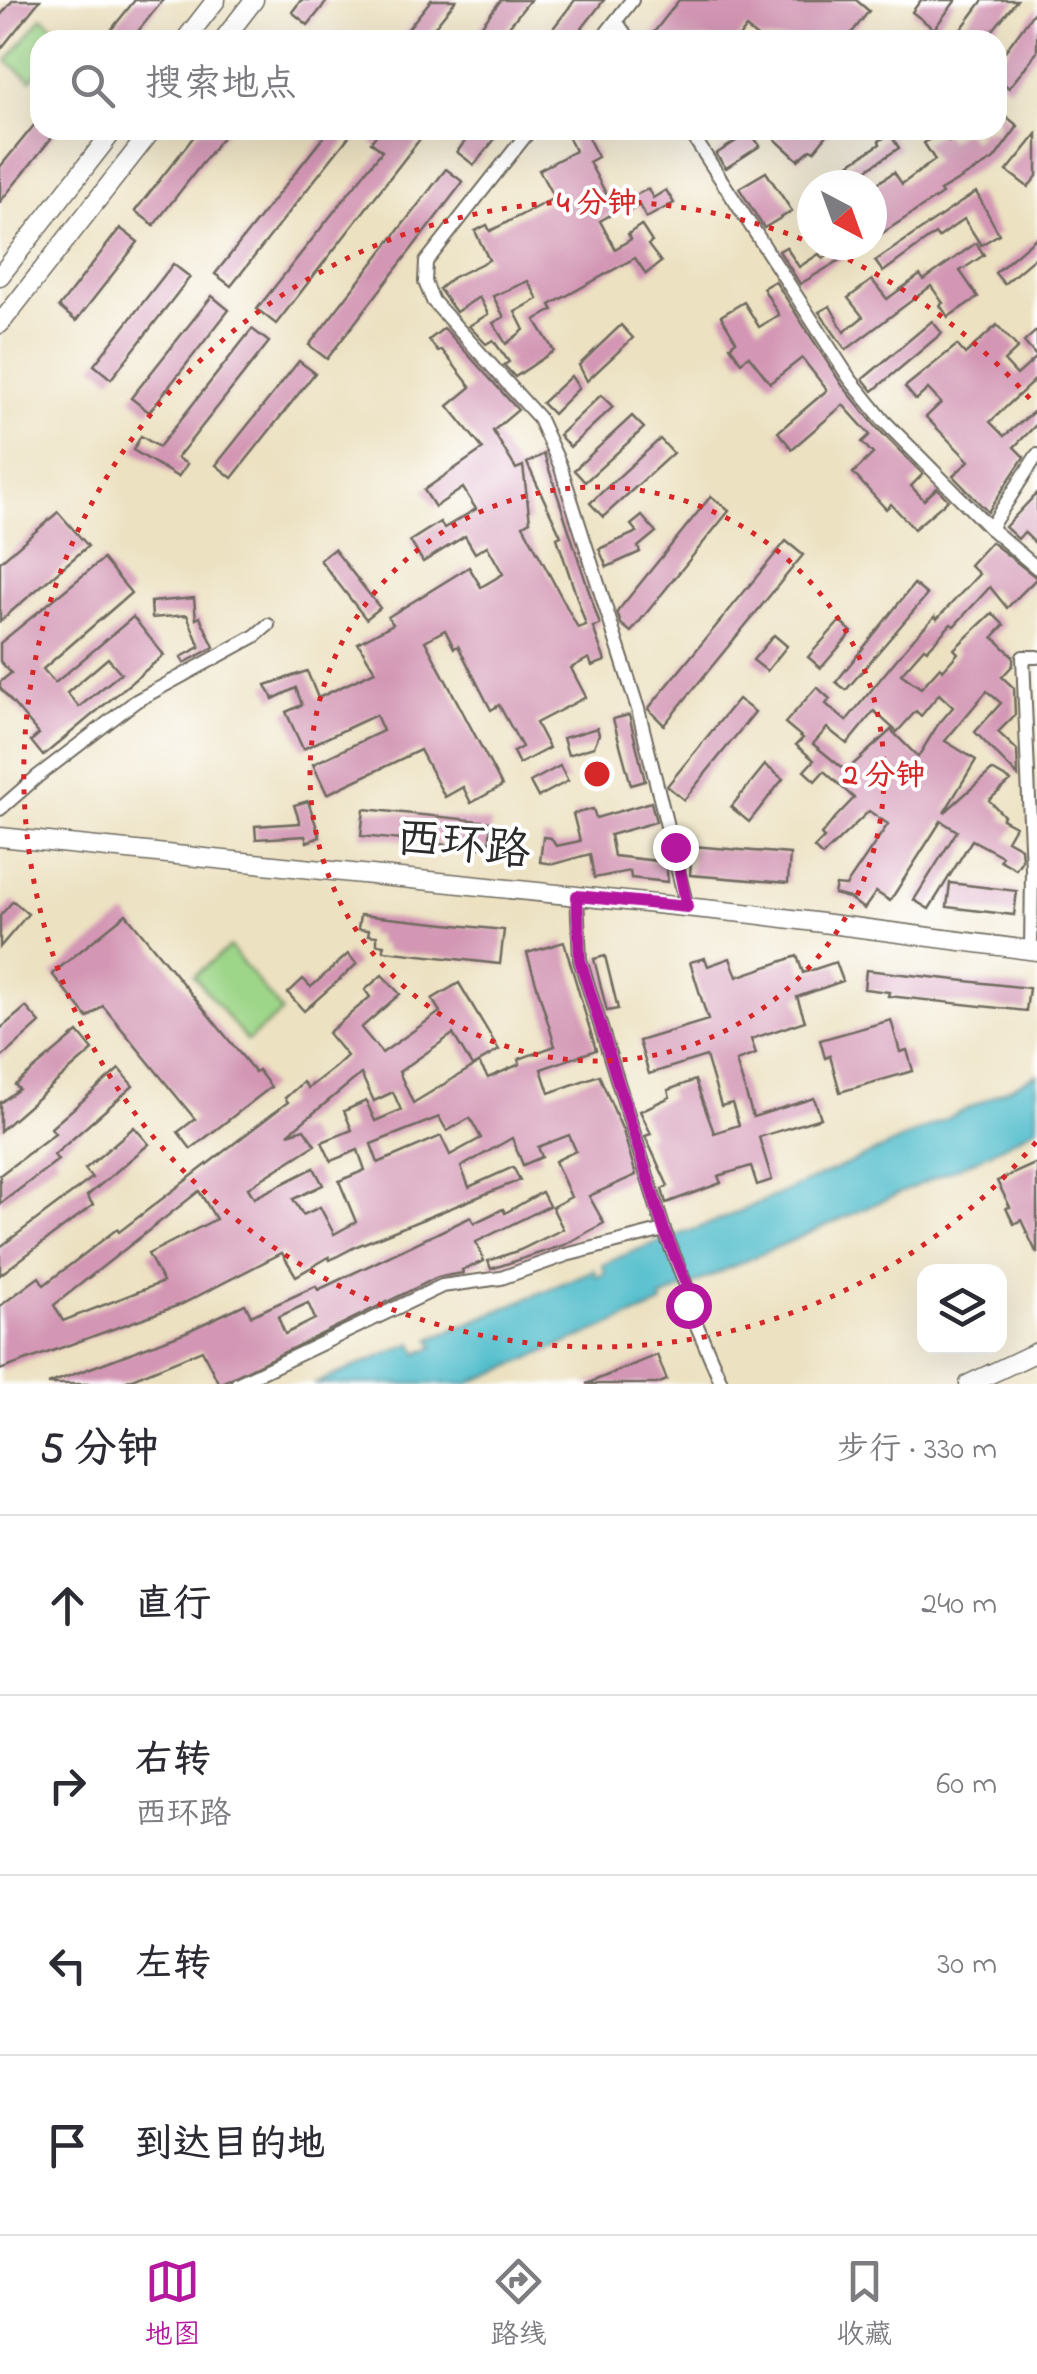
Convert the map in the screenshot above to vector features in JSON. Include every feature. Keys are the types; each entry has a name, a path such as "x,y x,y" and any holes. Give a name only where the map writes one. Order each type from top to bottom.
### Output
{"street":[{"path":"193,30 216,0"},
{"path":"230,30 254,0"},
{"path":"608,30 632,0"},
{"path":"616,20 622,30"},
{"path":"0,276 106,140"},
{"path":"0,324 144,140"},
{"path":"522,140 426,262 425,282 433,301 538,416 560,466 638,709 687,907"},
{"path":"695,140 850,379 884,420 990,528 1037,568"},
{"path":"990,528 1037,455"},
{"path":"0,809 136,701 268,625"},
{"path":"1034,947 1024,657 1037,657"},
{"name":"西环路","path":"0,837 687,907 1034,947"},
{"path":"577,896 580,960 664,1230 688,1288 688,1305 722,1384"},
{"path":"236,1384 442,1286 501,1278 664,1230"},
{"path":"970,1384 1037,1352"},
{"path":"997,1384 1037,1364"}],"green space":[{"path":"42,17 58,30 32,30"},
{"path":"30,32 30,79 7,61"},
{"path":"230,947 282,1012 247,1041 194,976"}],"water":[{"path":"1037,1074 1037,1127 980,1158 661,1298 662,1304 467,1384 314,1384 413,1343 418,1354 434,1347 431,1339 594,1270 596,1277 605,1274 603,1265 617,1258 803,1184"}],"building":[{"path":"13,0 40,0 0,50 0,16"},
{"path":"135,0 163,0 139,30 111,30"},
{"path":"301,0 328,0 308,25 292,12"},
{"path":"431,0 456,0 432,30 407,30"},
{"path":"501,0 530,0 506,30 478,30"},
{"path":"575,0 604,0 581,30 552,30"},
{"path":"679,0 856,0 869,11 854,30 656,30"},
{"path":"921,0 956,0 934,29 912,12"},
{"path":"983,0 1017,0 993,30 960,30"},
{"path":"1037,8 1037,52 1009,88 1007,48"},
{"path":"1007,117 1018,126 994,159 940,191 942,194 887,230 887,177 894,172 902,184 935,160 924,143 928,140 1007,140"},
{"path":"30,130 30,140 50,140 0,202 0,167"},
{"path":"1037,134 1037,176 1028,187 1007,171"},
{"path":"191,140 220,140 154,225 135,211"},
{"path":"321,140 346,140 231,286 215,274"},
{"path":"419,140 276,324 257,309 382,151 371,142"},
{"path":"466,140 494,140 474,165 457,152"},
{"path":"570,140 589,140 598,157 589,162 609,199 617,195 619,200 630,194 632,197 648,189 653,198 666,190 674,203 646,218 639,205 628,212 625,207 600,221 615,249 631,239 628,234 641,225 652,242 648,245 661,262 646,274 635,258 550,305 553,310 535,320 554,351 515,377 504,365 509,362 493,340 486,344 469,326 488,314 479,297 456,312 439,289 489,260 475,231 487,225 490,231 554,198 539,170 575,151","holes":["528,281 538,299 515,312 524,330 506,344 493,323 504,317 493,296"]},
{"path":"738,140 756,140 760,146 726,168 716,154"},
{"path":"776,140 823,140 814,151 811,149 798,160"},
{"path":"881,140 894,140 899,148 866,170 840,170"},
{"path":"446,169 463,182 327,359 309,345"},
{"path":"766,172 792,211 764,228 739,188"},
{"path":"976,192 999,234 981,245 964,219 938,238 935,234 883,272 875,261 887,260 887,253"},
{"path":"120,228 138,242 76,321 59,307"},
{"path":"1037,237 1037,256 1004,284 995,273"},
{"path":"976,243 984,255 960,271 978,297 948,317 931,286 846,350 819,312 830,306 844,332 863,317 848,298 872,280 887,299 920,275 924,280"},
{"path":"786,247 799,267 810,260 840,260 800,284 779,251"},
{"path":"173,264 190,277 111,379 94,365"},
{"path":"775,281 842,385 877,428 923,474 911,486 924,500 937,488 948,500 914,529 891,504 886,509 853,473 873,454 862,442 870,435 843,405 792,449 778,432 827,390 802,358 770,383 749,356 741,362 730,346 736,341 721,316 744,302 759,327 779,315 763,288"},
{"path":"212,296 229,310 149,412 131,398"},
{"path":"932,321 942,333 873,391 863,379"},
{"path":"621,325 633,338 587,381 579,365"},
{"path":"997,325 1018,348 1004,361 1017,375 1037,357 1037,378 990,422 1004,436 1037,409 1037,424 1014,447 1024,457 988,512 953,476 969,461 926,417 941,403 928,389 916,400 905,387 957,345 965,354"},
{"path":"444,328 518,410 493,431 516,469 523,466 530,521 523,525 578,628 586,625 557,538 561,536 527,463 544,454 600,625 593,627 605,661 592,666 589,658 571,668 586,697 536,723 549,748 519,764 513,752 522,747 499,705 491,710 458,646 454,648 445,630 425,641 502,786 471,803 463,787 445,797 420,750 327,794 313,764 383,731 376,715 303,749 286,712 302,705 296,688 273,699 266,685 307,671 318,698 375,671 358,643 393,624 388,617 469,567 481,587 503,574 487,546 475,553 465,536 423,562 410,541 440,522 444,528 476,509 463,488 435,507 424,490 483,449 448,406 471,387 442,350 438,352 429,340"},
{"path":"252,329 269,342 177,458 187,464 178,477 133,450 141,436 159,447"},
{"path":"1037,330 1037,357 1024,342"},
{"path":"299,361 315,373 232,478 216,465"},
{"path":"571,376 579,388 553,414 542,403"},
{"path":"601,395 613,407 570,447 559,435"},
{"path":"632,416 644,428 585,482 574,470"},
{"path":"660,439 673,453 603,517 590,503"},
{"path":"1037,493 1037,545 1024,532 1018,539 1005,527"},
{"path":"711,496 729,511 631,632 621,624 617,612"},
{"path":"58,512 88,546 0,621 0,562"},
{"path":"642,516 656,532 638,547 640,552 607,567 599,549 637,532 631,525"},
{"path":"786,541 803,555 664,725 648,709"},
{"path":"991,542 1037,578 1007,608 990,587 901,674 921,688 940,667 943,670 958,653 954,649 992,613 1004,625 993,637 1013,656 1013,665 1002,677 1014,688 1015,715 998,732 1017,750 1018,776 975,732 1001,703 987,691 945,741 976,760 944,813 992,770 1011,781 989,800 1004,816 1002,819 1015,826 1007,840 1021,848 1022,860 1016,869 1000,860 1002,856 972,840 929,909 914,900 957,831 941,821 890,901 876,892 864,909 849,898 834,894 836,885 846,886 888,824 869,811 822,856 814,848 824,838 821,835 854,798 824,771 815,781 804,771 814,760 796,745 803,738 785,723 817,687 830,699 826,704 846,721 914,638 979,574 970,565","holes":["939,694 953,707 918,757 891,730 846,771 813,744 827,728 847,744 874,711 897,732 916,711 921,716"]},
{"path":"334,549 380,608 366,619 320,560"},
{"path":"103,559 131,593 43,669 55,683 133,617 164,655 43,756 31,741 39,734 0,688 0,682 11,673 0,661 0,643","holes":["108,658 121,673 79,707 67,693"]},
{"path":"914,584 927,595 846,690 836,682"},
{"path":"194,598 196,619 200,617 214,647 184,663 181,657 200,647 187,615 152,618 151,602"},
{"path":"840,621 852,632 821,668 808,657"},
{"path":"774,635 787,646 767,671 753,660"},
{"path":"738,699 755,712 684,800 667,786"},
{"path":"629,715 645,781 631,785 613,719"},
{"path":"597,728 594,747 568,755 563,738"},
{"path":"765,765 783,779 749,822 731,807"},
{"path":"560,766 568,781 538,797 530,782"},
{"path":"308,801 320,837 307,842 305,836 256,839 255,826 300,823 294,805"},
{"path":"651,802 656,822 610,835 614,856 666,862 668,882 631,878 630,871 594,878 590,854 554,864 540,862 543,837 551,838 556,846 580,841 573,814 593,809 596,818"},
{"path":"364,809 491,822 489,849 361,836"},
{"path":"692,846 790,854 788,883 690,875"},
{"path":"950,883 1017,891 1014,915 947,907"},
{"path":"13,901 28,914 0,947 0,916"},
{"path":"126,914 271,1087 191,1149 178,1132 195,1119 103,1006 88,1018 52,974"},
{"path":"360,915 504,930 500,964 384,951 384,945 377,944 377,936 358,929"},
{"path":"564,942 596,1050 541,1069 549,1093 599,1075 623,1131 636,1175 589,1196 604,1223 564,1245 491,1269 488,1261 563,1229 552,1207 571,1197 555,1161 576,1151 569,1135 538,1147 542,1157 523,1165 512,1138 461,1167 469,1187 513,1167 520,1180 330,1260 329,1257 296,1276 282,1253 182,1304 0,1370 0,1306 39,1277 44,1285 117,1229 119,1232 288,1102 285,1098 303,1082 308,1088 335,1067 347,1056 328,1033 370,997 365,990 382,975 400,994 361,1028 382,1053 440,1012 432,999 459,983 499,1050 472,1066 453,1034 399,1072 413,1103 479,1063 488,1078 520,1064 519,1059 555,1046 527,953","holes":["361,1074 374,1101 393,1092 401,1110 375,1121 366,1101 344,1111 352,1130 322,1142 331,1161 358,1150 365,1170 339,1181 356,1222 334,1234 320,1207 303,1215 293,1199 323,1185 314,1168 254,1198 248,1188 315,1145 304,1129 288,1134","439,1117 447,1131 470,1118 481,1138 450,1155 441,1136 378,1163 371,1144","199,1191 216,1219 148,1254 163,1282 63,1321 54,1305"]},
{"path":"348,954 357,964 304,1011 288,993 303,979 311,987"},
{"path":"605,956 618,1009 607,1011 594,959"},
{"path":"797,956 803,973 836,962 843,981 797,997 805,1021 751,1039 756,1054 736,1061 753,1117 814,1098 821,1118 759,1137 772,1180 757,1185 751,1166 718,1176 721,1183 666,1203 662,1189 668,1186 645,1136 651,1134 640,1111 670,1097 668,1090 695,1080 714,1133 739,1125 732,1103 721,1106 706,1056 649,1074 639,1041 708,1020 690,962 705,958 708,966 730,958 737,977"},
{"path":"866,970 1029,988 1026,1011 888,996 889,992 864,989"},
{"path":"26,1007 40,1023 0,1059 0,1029"},
{"path":"891,1020 900,1052 907,1050 913,1071 840,1092 830,1056 825,1058 820,1040"},
{"path":"78,1032 93,1050 0,1131 0,1103 19,1089 15,1085"},
{"path":"119,1069 133,1086 54,1155 58,1160 0,1204 0,1175 55,1133 51,1128"},
{"path":"134,1127 149,1144 87,1196 93,1205 0,1275 0,1247 92,1178 85,1169"},
{"path":"1037,1163 1037,1254 1021,1220 1014,1224 997,1181"},
{"path":"542,1192 549,1206 476,1242 484,1261 462,1270 463,1273 438,1277 219,1384 202,1350 120,1384 48,1384 186,1332 245,1304 251,1316 316,1286 318,1290 471,1217 474,1223 503,1209 505,1213","holes":["308,1303 315,1319 285,1334 278,1317"]},
{"path":"657,1355 667,1380 657,1384 586,1384"}],"route":[{"path":"675,847 687,907 577,896 580,960 664,1230 688,1288 688,1305"}]}
